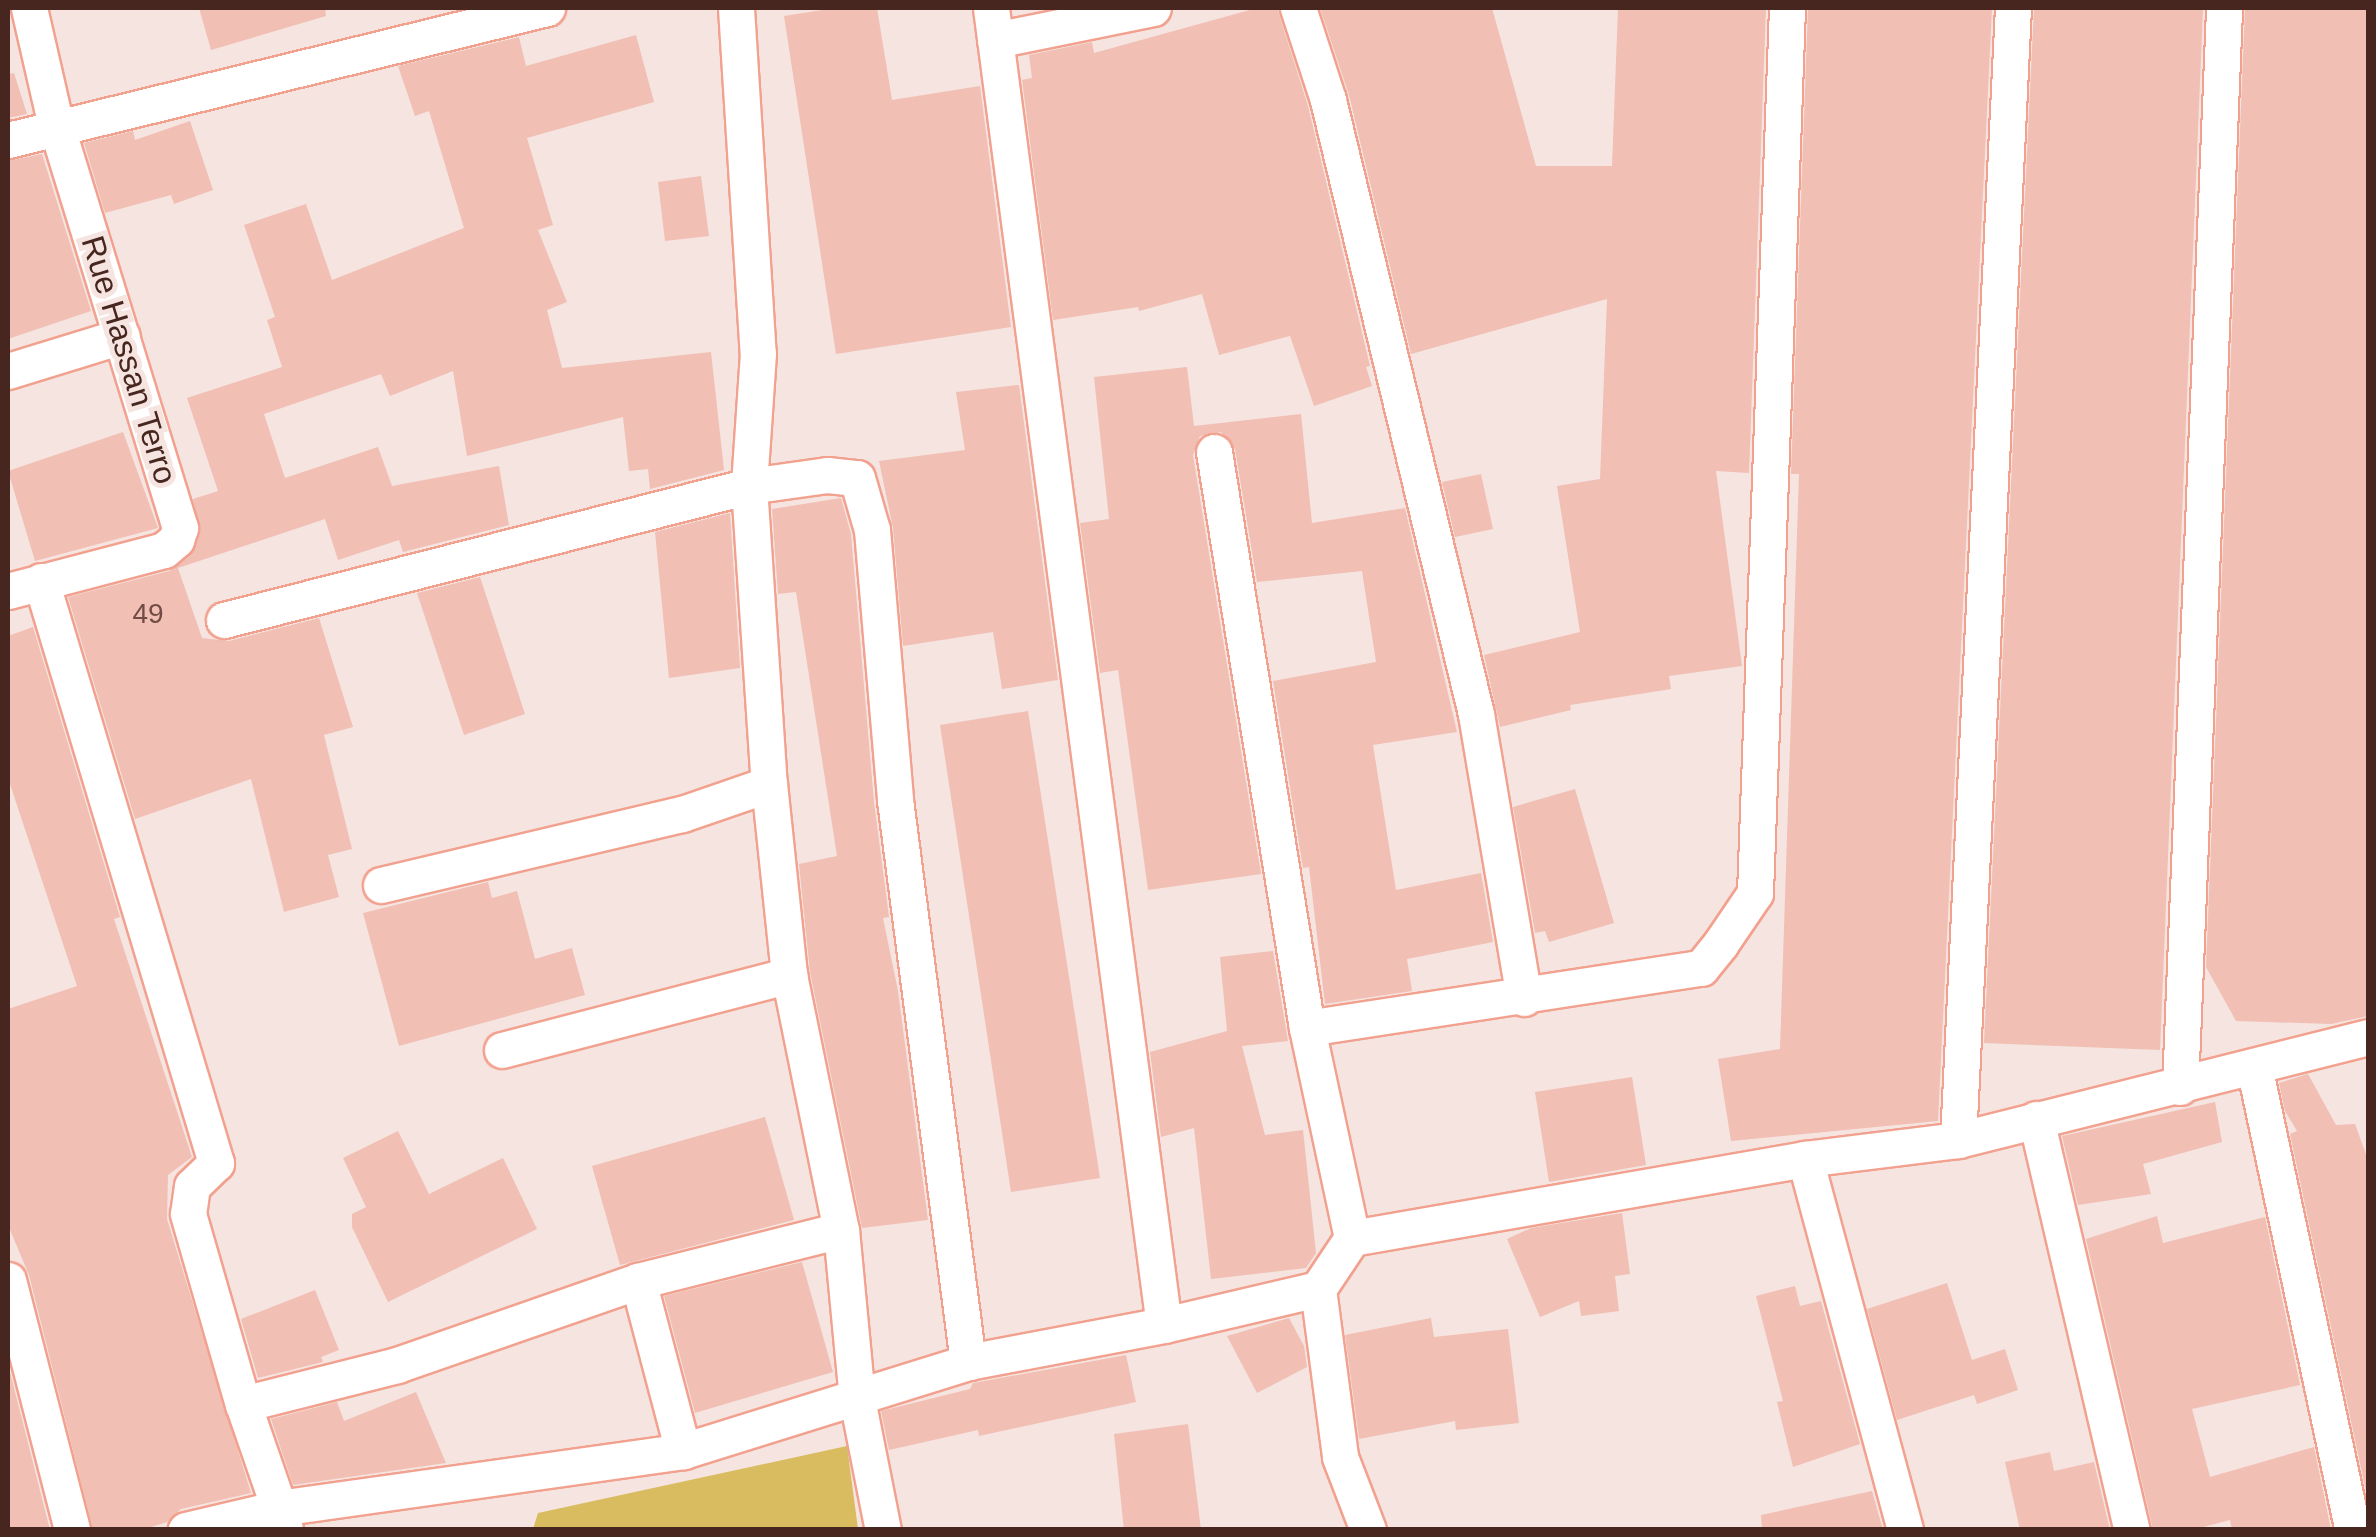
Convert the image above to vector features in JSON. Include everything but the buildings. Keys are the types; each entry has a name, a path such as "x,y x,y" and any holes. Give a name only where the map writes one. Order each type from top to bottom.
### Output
{"street":[{"name":"Rue Hassan Terro","path":"24,586 164,550 176,540 180,528 56,126 29,8"},
{"path":"8,140 547,8"},
{"path":"736,8 758,353 749,486 769,784 789,976 841,1230 857,1399 882,1530"},
{"path":"1153,8 993,24 1164,1325"},
{"path":"1298,8 1328,100 1476,714 1524,998"},
{"path":"1307,1028 1524,998 1701,968 1755,893 1788,8"},
{"path":"1958,1140 2014,8"},
{"path":"2180,1087 2224,8"},
{"path":"8,371 122,336"},
{"path":"1214,452 1307,1028 1352,1238 1318,1289 1340,1457 1368,1530"},
{"path":"224,620 749,486 828,475 857,478 872,530 895,800 968,1362"},
{"path":"24,586 216,1163 192,1186 188,1214 243,1404 282,1519"},
{"path":"381,885 682,814 769,784"},
{"path":"502,1050 789,976"},
{"path":"1352,1238 1805,1159 1958,1140 2368,1037"},
{"path":"2254,1066 2352,1530"},
{"path":"2036,1119 2132,1530"},
{"path":"1805,1159 1905,1530"},
{"path":"243,1404 396,1364 638,1282 841,1230"},
{"path":"8,1280 72,1530"},
{"path":"638,1282 683,1451"},
{"path":"186,1530 282,1519 683,1451 968,1362 1164,1325 1318,1289"}],"shaded area":[{"path":"847,1446 858,1529 533,1529 538,1513"}]}
